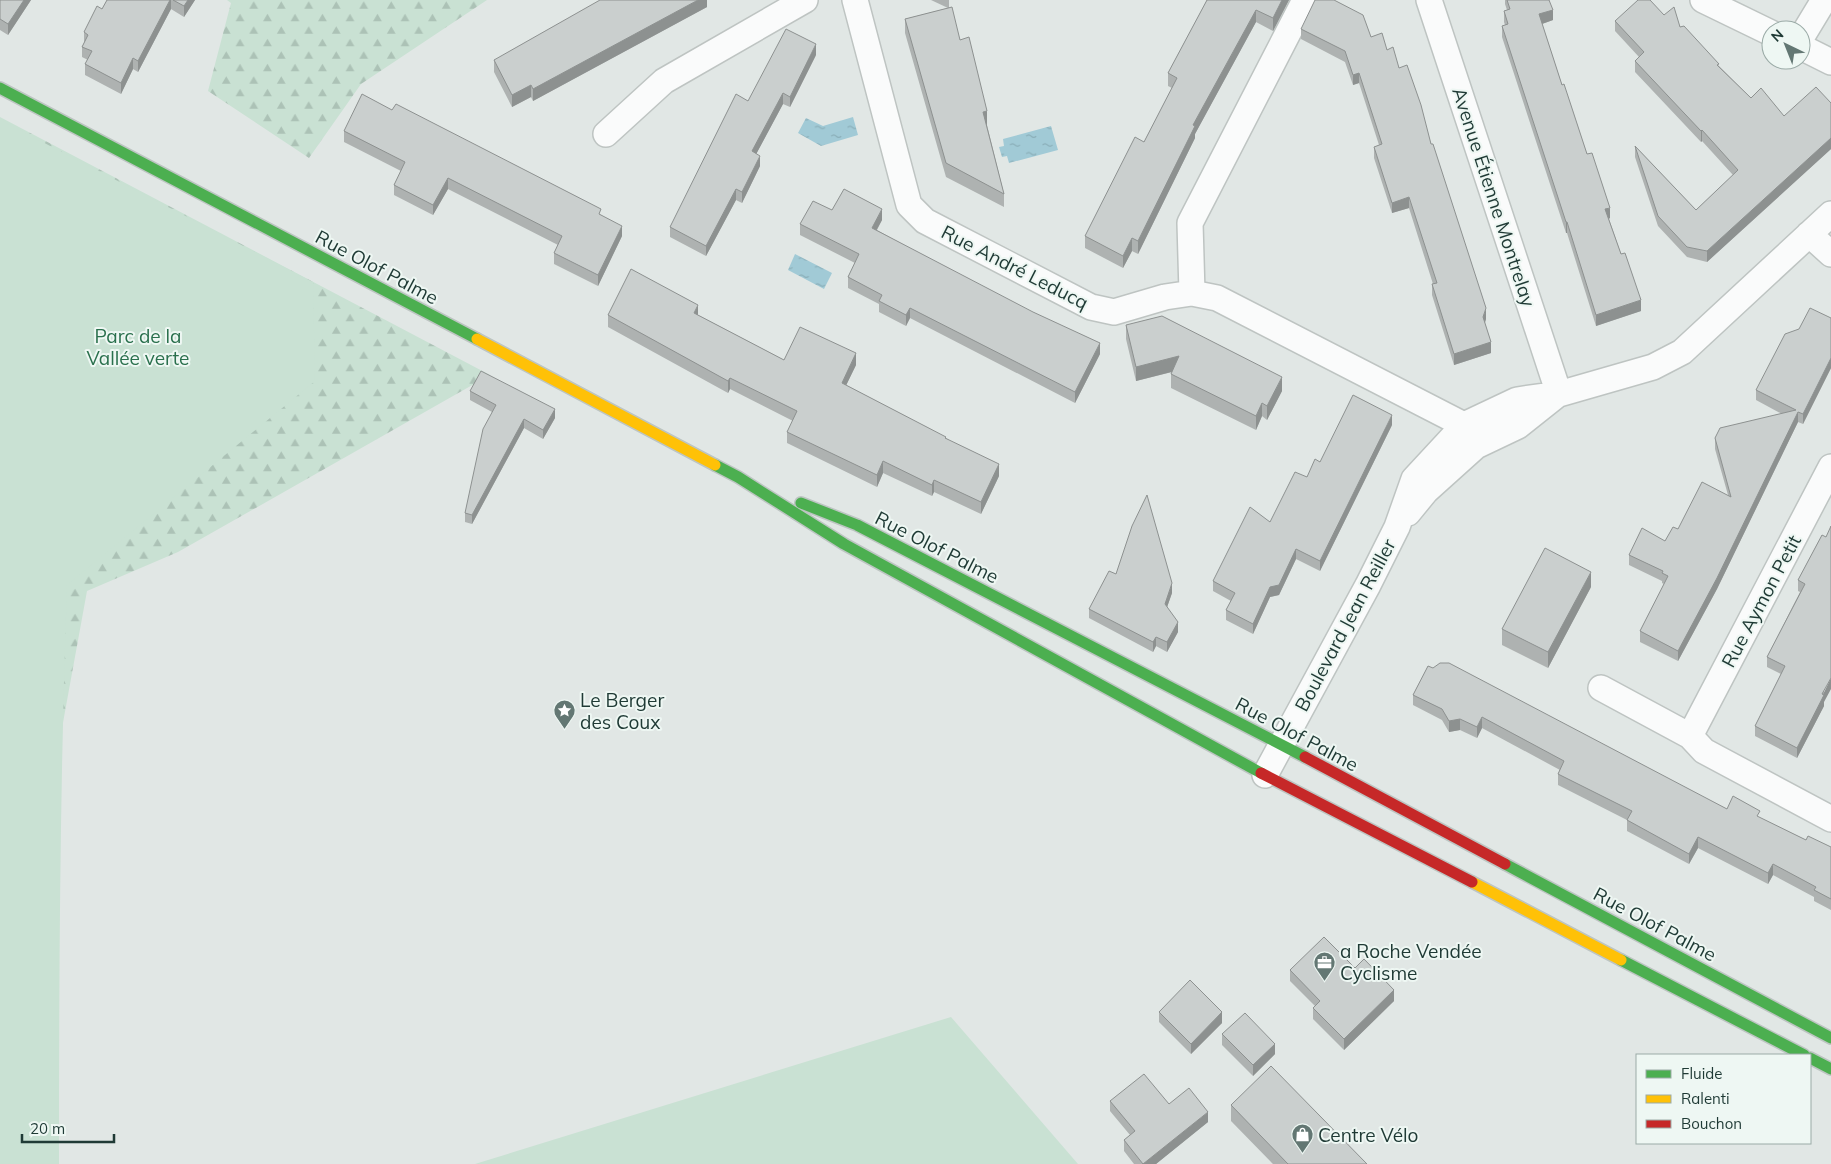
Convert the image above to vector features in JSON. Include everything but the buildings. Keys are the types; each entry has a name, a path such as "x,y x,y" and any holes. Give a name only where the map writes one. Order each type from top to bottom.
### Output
{"main road":[{"name":"Rue Olof Palme","path":"0,88 738,477 844,544 1265,775 1802,1054"},
{"name":"Rue Olof Palme","path":"738,477 857,525 1282,745 1831,1038"},
{"path":"1811,1059 1831,1069"}],"street":[{"path":"606,134 664,81 805,0"},
{"name":"Rue André Leducq","path":"855,0 909,205 924,221 1091,307 1114,312 1165,297 1192,293 1217,298 1470,436"},
{"path":"1192,293 1190,223 1305,0"},
{"name":"Avenue Étienne Montrelay","path":"1429,0 1559,394"},
{"path":"1703,0 1761,28"},
{"path":"1811,21 1824,0"},
{"path":"1811,52 1831,62"},
{"name":"Boulevard Jean Reiller","path":"1265,775 1368,585 1397,527 1414,479 1517,400 1559,394 1653,367 1682,352 1831,214"},
{"path":"1809,234 1831,254"},
{"name":"Rue Aymon Petit","path":"1690,736 1831,467"},
{"path":"1601,688 1690,736 1704,751 1831,819"}],"green space":[{"path":"227,0 487,0 361,84 309,158 208,91 231,3"},
{"name":"Parc de la Vallée verte","path":"0,117 490,375 178,552 87,591 62,728 44,1164 0,1164"},
{"name":"Parc de la Vallée verte","path":"0,120 313,282 315,381 67,585 60,874 59,1164 0,1164"},
{"path":"951,1017 1078,1164 475,1164"}],"water":[{"path":"853,117 858,135 821,146 798,133 806,118 823,126"},
{"path":"1051,126 1058,150 1009,163 1007,156 1002,157 999,147 1004,146 1003,139"},
{"path":"795,254 832,273 824,289 788,270"}],"traffic: fast":[{"path":"0,88 477,339"},
{"path":"715,465 738,477 844,544 1261,773"},
{"path":"801,503 857,525 1305,757"},
{"path":"1505,864 1831,1038"},
{"path":"1621,960 1802,1054"},
{"path":"1811,1059 1831,1069"}],"traffic: slow":[{"path":"477,339 715,465"},
{"path":"1472,882 1621,960"}],"traffic: jam":[{"path":"1305,757 1505,864"},
{"path":"1261,773 1472,882"}],"place":[{"name":"Le Berger des Coux","path":"564,730"},
{"name":"a Roche Vendée Cyclisme","path":"1324,981"},
{"name":"Centre Vélo","path":"1302,1154"}]}
